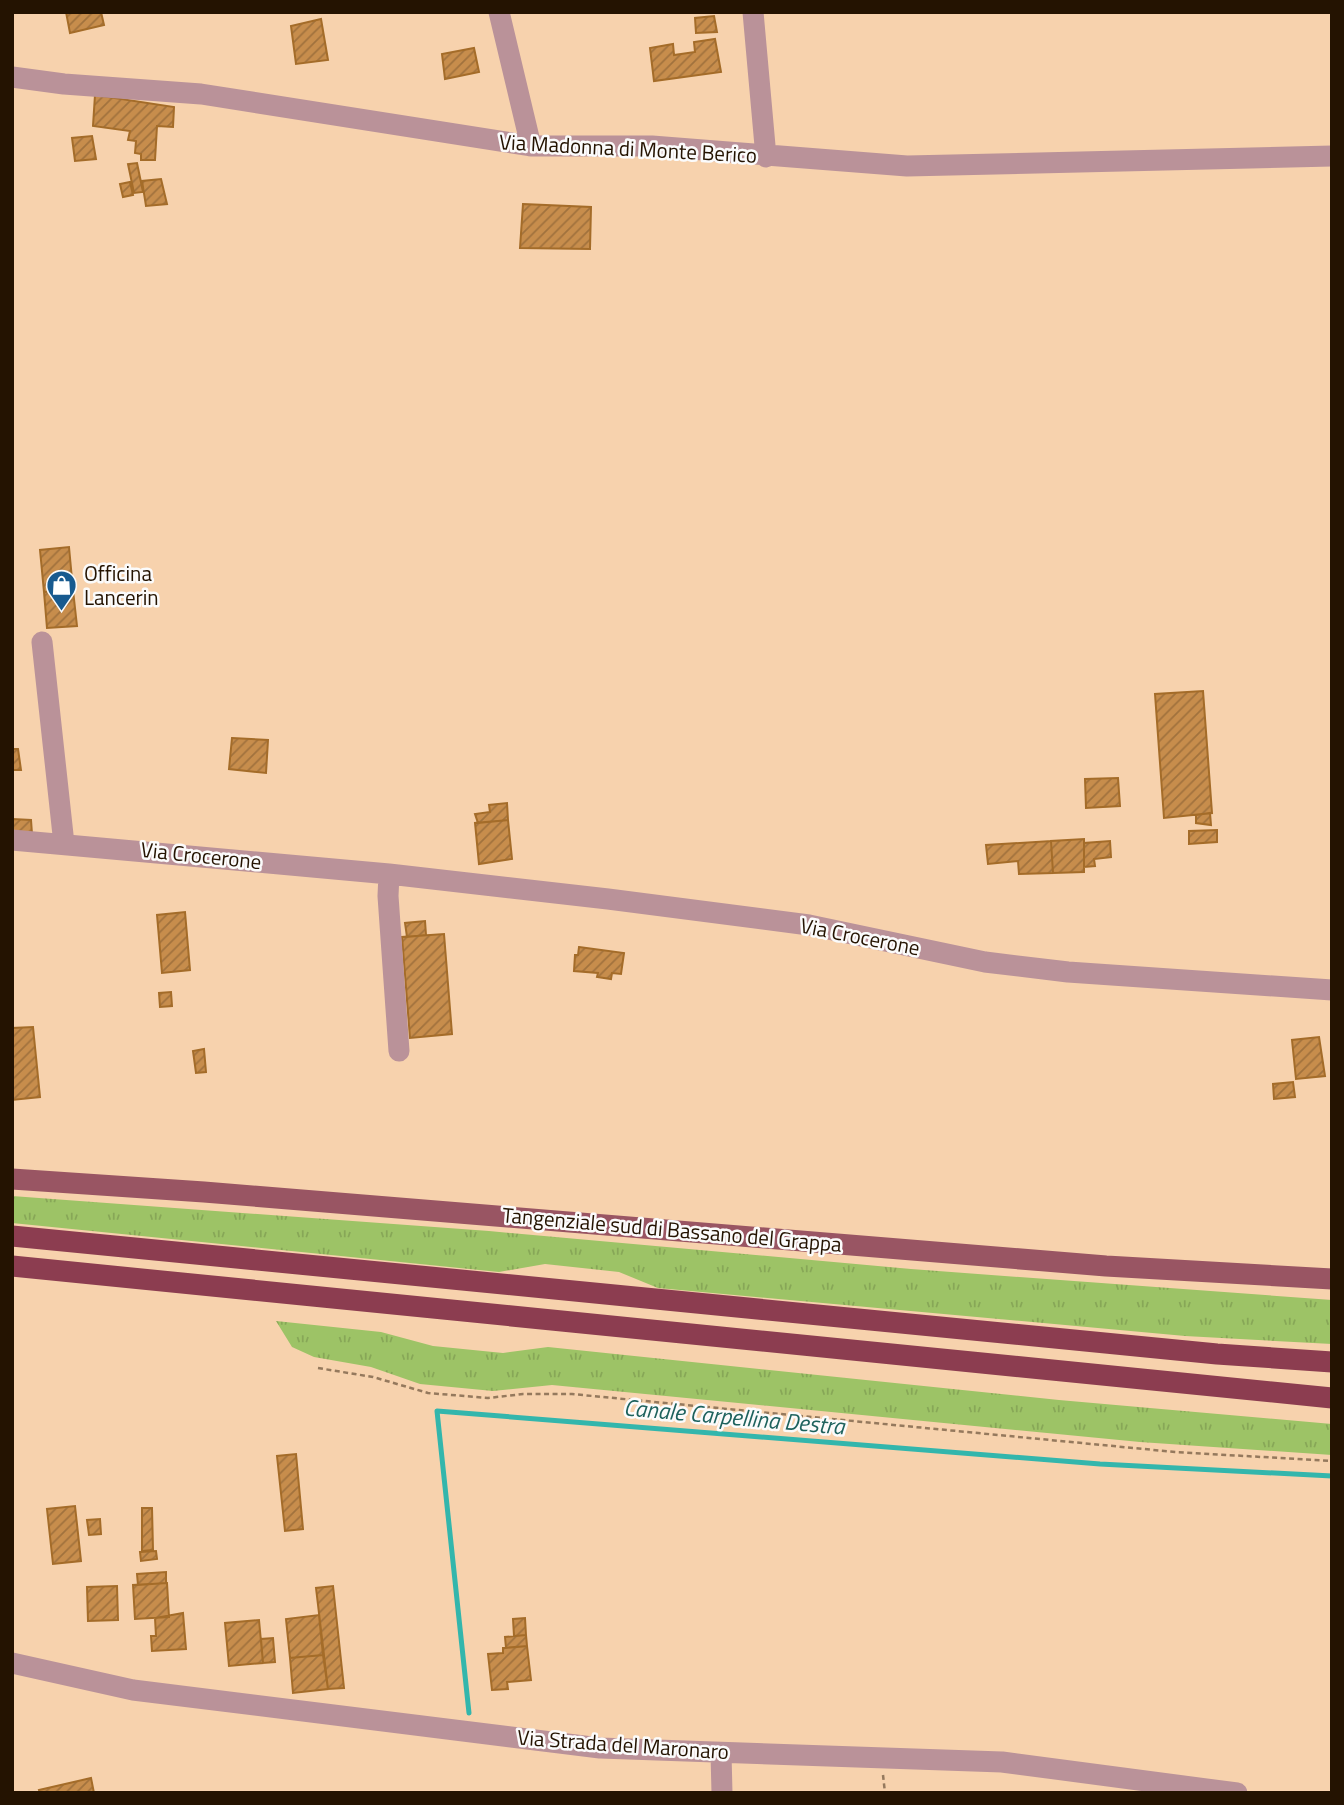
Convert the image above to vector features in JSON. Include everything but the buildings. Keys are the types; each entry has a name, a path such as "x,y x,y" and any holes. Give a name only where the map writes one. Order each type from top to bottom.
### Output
{"highway":[{"path":"12,1236 1217,1354 1332,1362"},
{"path":"12,1266 1332,1398"}],"main road":[{"name":"Tangenziale sud di Bassano del Grappa","path":"12,1180 191,1191 1106,1266 1332,1279"}],"street":[{"path":"499,12 531,146"},
{"path":"753,12 766,157"},
{"name":"Via Madonna di Monte Berico","path":"12,77 64,84 201,94 531,146 652,146 908,166 1332,156"},
{"path":"42,642 64,844"},
{"name":"Via Crocerone","path":"12,840 389,874 809,925 985,962 1068,972 1332,990"},
{"path":"389,874 388,896 398,1051"},
{"name":"Via Strada del Maronaro","path":"12,1663 147,1692 600,1748 1002,1762 1237,1793"},
{"path":"721,1754 722,1793"}],"path":[{"path":"318,1368 373,1377 428,1393 488,1398 523,1394 572,1394 1175,1452 1332,1461"}],"green space":[{"path":"12,1196 489,1231 911,1269 1332,1300 1332,1344 1185,1336 658,1288 619,1272 545,1264 499,1272 12,1223"},
{"path":"276,1321 381,1332 433,1346 503,1353 548,1347 1059,1400 1332,1424 1332,1455 1140,1442 552,1385 493,1391 420,1384 371,1367 314,1357 292,1347"}],"waterway":[{"name":"Canale Carpellina Destra","path":"469,1713 437,1411 1100,1464 1332,1476"}],"place":[{"name":"Officina Lancerin","path":"61,613"}]}
